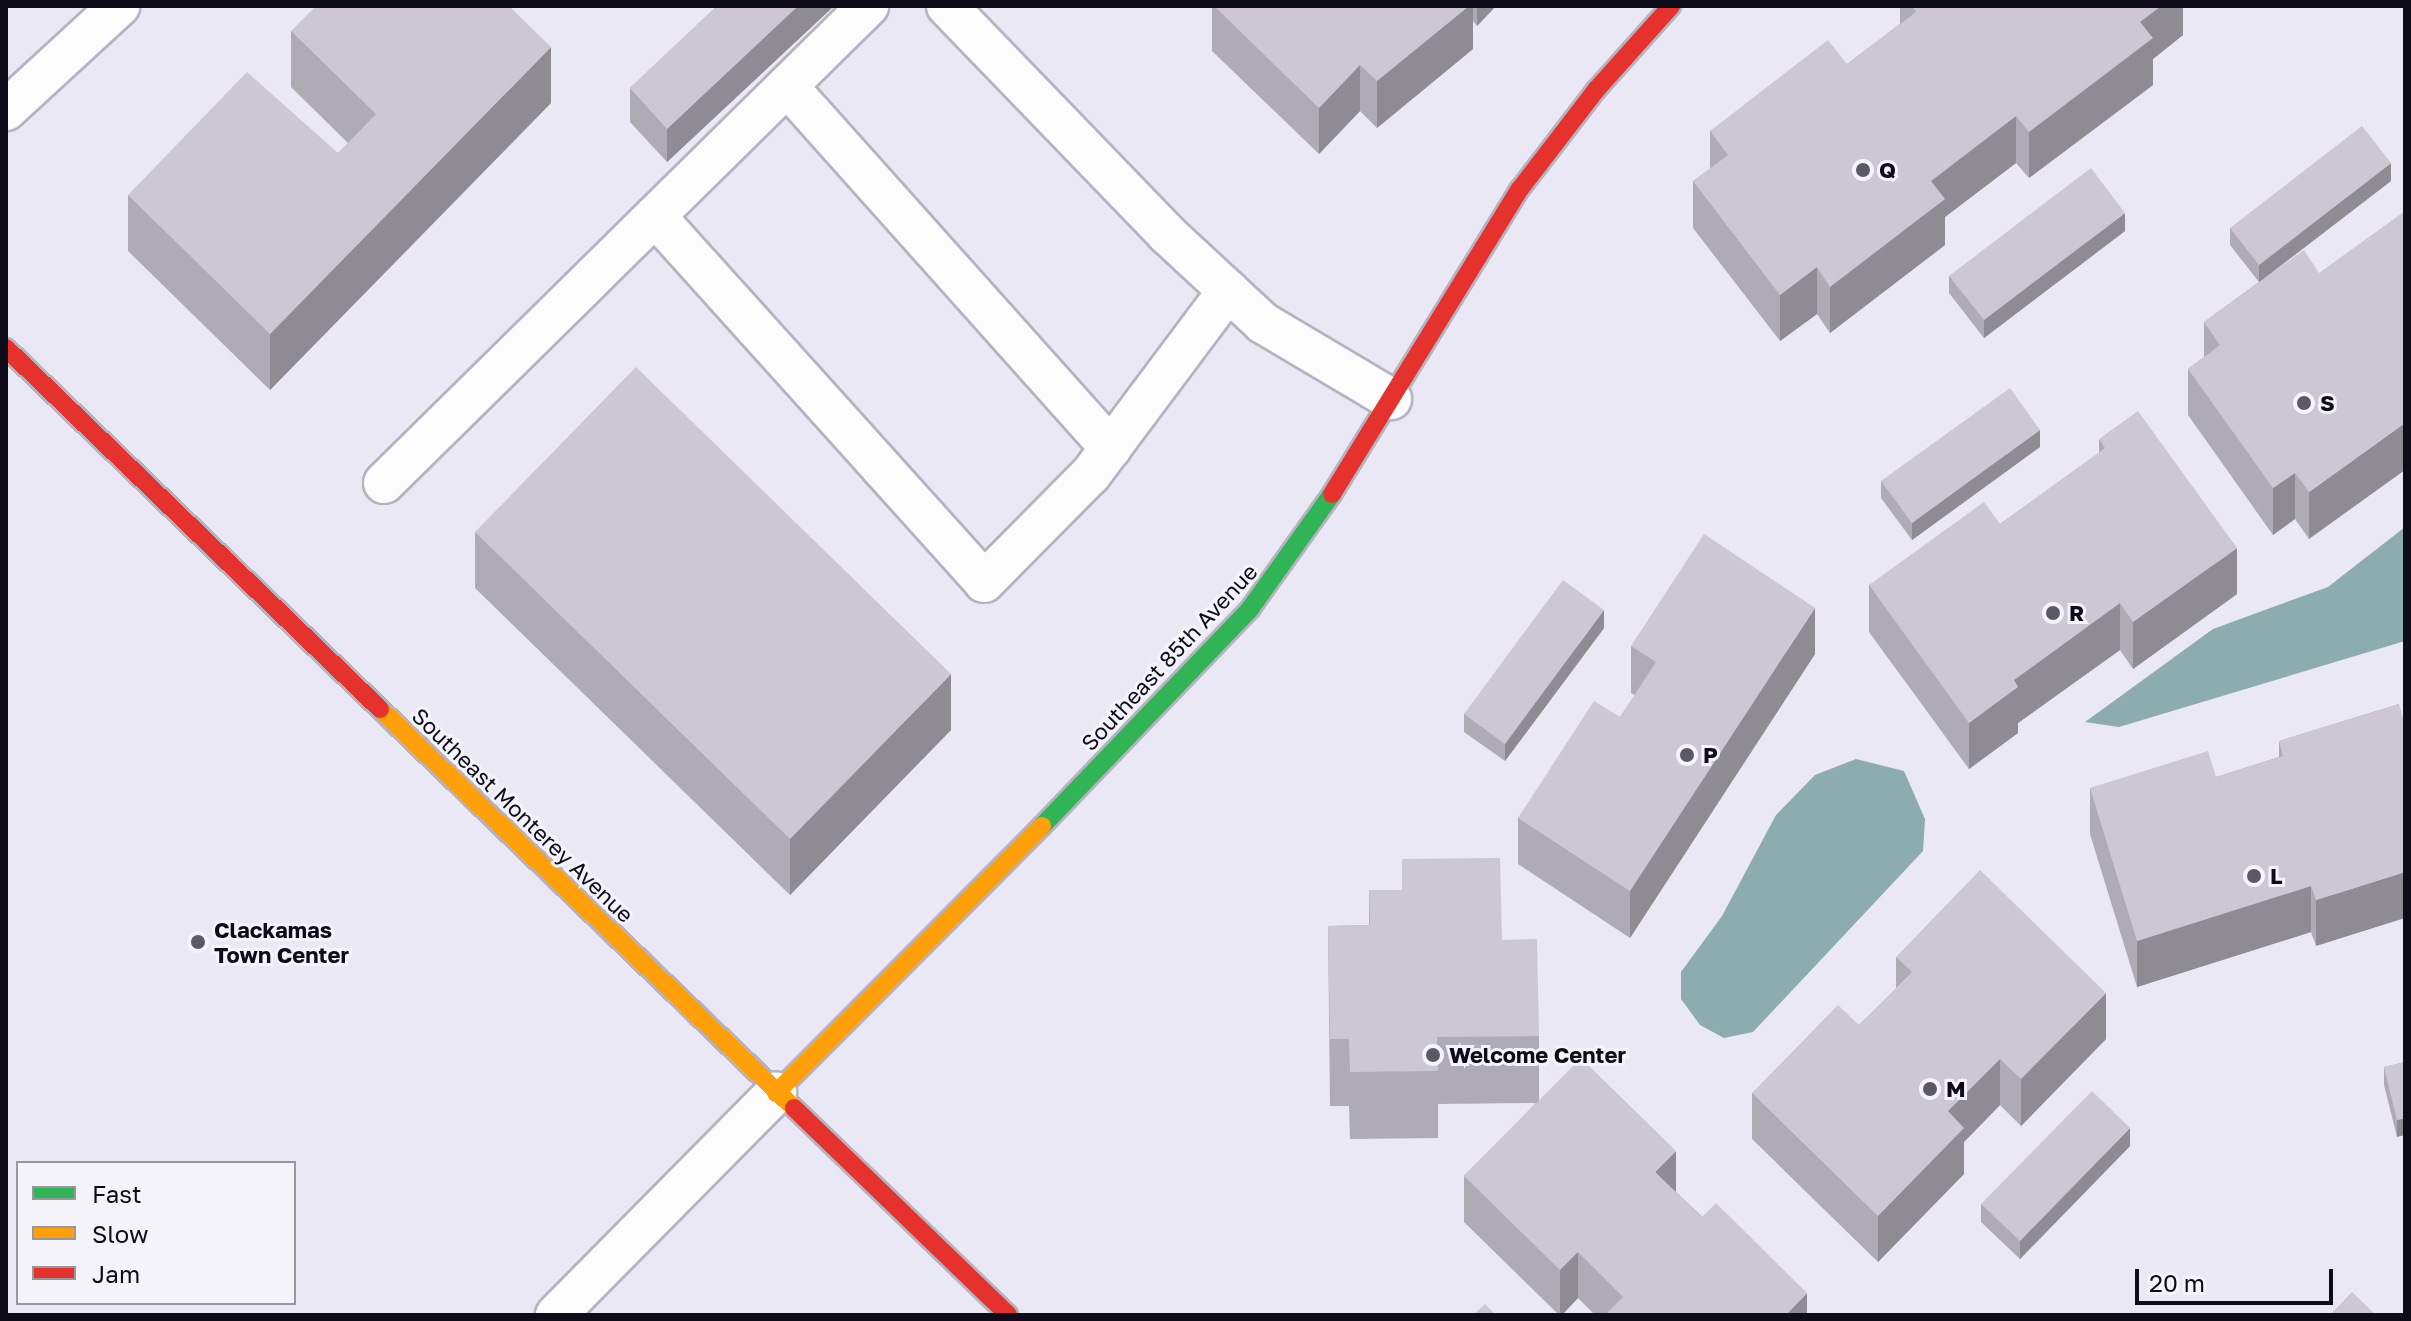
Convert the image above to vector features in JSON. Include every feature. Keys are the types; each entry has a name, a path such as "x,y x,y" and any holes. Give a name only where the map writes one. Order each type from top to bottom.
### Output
{"street":[{"name":"Southeast 85th Avenue","path":"776,1093 1220,644 1301,543 1546,153 1671,6"},
{"name":"Southeast Monterey Avenue","path":"6,348 1008,1315"}],"lane":[{"path":"6,110 119,6"},
{"path":"384,483 868,6"},
{"path":"947,6 1263,323 1391,399"},
{"path":"787,86 1111,448"},
{"path":"655,216 984,582 1111,448 1228,291"},
{"path":"556,1315 776,1093"}],"shaded area":[{"path":"2405,527 2405,641 2119,727 2085,722 2213,629 2328,587"},
{"path":"1856,759 1904,771 1925,819 1923,851 1753,1032 1724,1038 1700,1025 1681,999 1681,972 1722,916 1776,815 1815,775"}],"building":[{"path":"316,6 509,6 551,47 270,334 128,195 247,72 338,153 376,114 291,31"},
{"path":"717,6 798,6 667,129 630,88"},
{"path":"1214,6 1469,6 1377,81 1360,65 1319,108"},
{"name":"Q","path":"1912,6 2161,6 2140,22 2153,38 2029,132 2016,116 1931,181 1945,199 1830,287 1817,267 1780,295 1693,181 1728,155 1710,131 1828,40 1847,64 1916,12"},
{"path":"2362,126 2391,163 2259,265 2230,228"},
{"path":"2091,168 2125,213 1984,320 1949,276"},
{"name":"S","path":"2405,211 2405,423 2309,492 2295,473 2273,488 2188,369 2220,345 2204,322 2304,250 2319,273"},
{"path":"636,367 951,674 790,839 475,532"},
{"path":"2010,388 2040,430 1912,523 1881,481"},
{"name":"R","path":"2138,411 2237,548 2133,622 2120,603 2014,680 2018,687 1969,723 1869,585 1984,502 2000,524 2105,448 2099,439"},
{"name":"P","path":"1704,534 1815,608 1630,891 1518,818 1594,701 1620,717 1656,662 1631,646"},
{"path":"1563,580 1604,610 1505,744 1464,714"},
{"name":"L","path":"2399,704 2405,725 2405,872 2316,900 2311,886 2137,941 2090,788 2208,751 2216,777 2283,756 2279,741"},
{"path":"1500,858 1502,940 1537,939 1539,1036 1437,1037 1438,1071 1350,1072 1349,1039 1330,1039 1328,926 1370,925 1369,890 1402,890 1402,859"},
{"name":"M","path":"1980,870 2106,993 2021,1079 2000,1059 1948,1111 1964,1128 1878,1216 1752,1093 1838,1005 1859,1025 1912,972 1896,957"},
{"path":"1581,1058 1676,1151 1655,1172 1702,1217 1716,1203 1807,1293 1786,1315 1605,1315 1623,1297 1578,1252 1560,1270 1464,1176"},
{"path":"2405,1062 2405,1118 2397,1120 2384,1067"},
{"path":"2092,1091 2130,1128 2020,1241 1981,1204"},
{"path":"2352,1292 2376,1315 2330,1315"},
{"path":"1485,1304 1496,1315 1473,1315"}],"traffic: fast":[{"path":"1042,826 1250,609 1332,494"}],"traffic: slow":[{"path":"380,709 794,1108"},
{"path":"776,1093 1042,826"}],"traffic: jam":[{"path":"1332,494 1520,189 1596,90 1671,6"},
{"path":"6,348 380,709"},
{"path":"794,1108 1008,1315"}],"place":[{"name":"Q","path":"1863,170"},
{"name":"S","path":"2304,403"},
{"name":"R","path":"2053,613"},
{"name":"P","path":"1687,755"},
{"name":"L","path":"2254,876"},
{"name":"Clackamas Town Center","path":"198,942"},
{"name":"Welcome Center","path":"1433,1055"},
{"name":"M","path":"1930,1089"}]}
